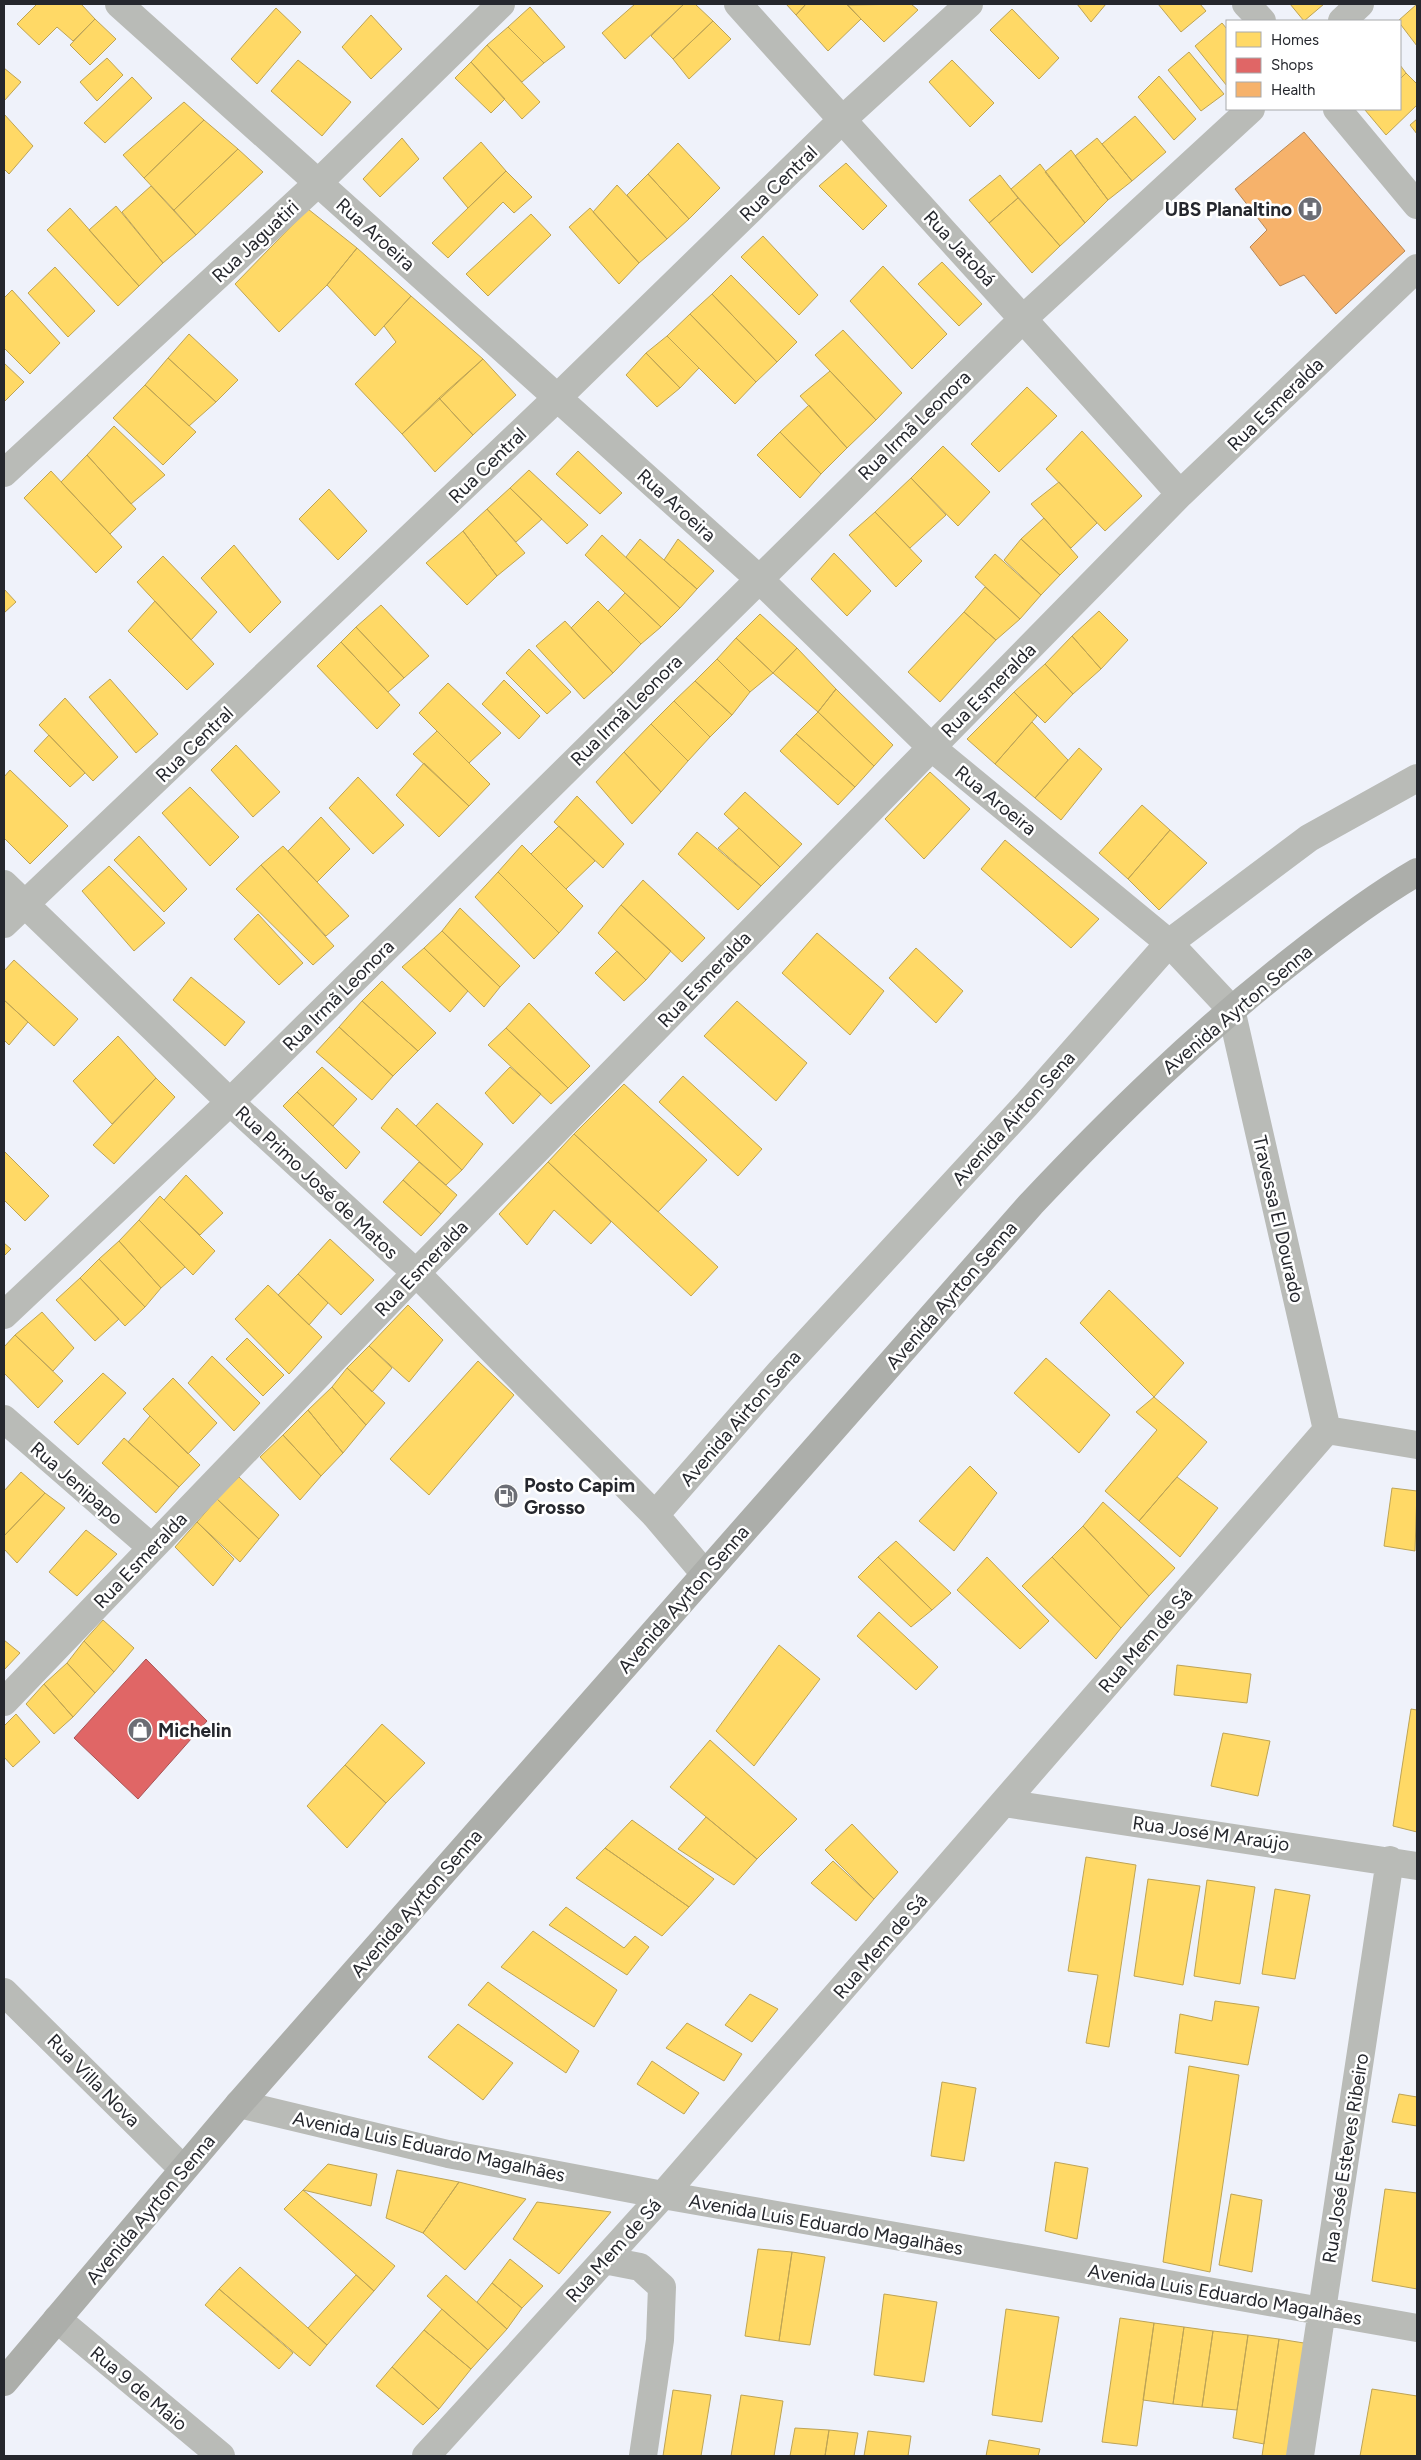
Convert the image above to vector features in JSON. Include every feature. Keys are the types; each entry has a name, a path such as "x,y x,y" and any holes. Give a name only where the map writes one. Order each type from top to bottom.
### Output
{"highway":[{"name":"Avenida Ayrton Senna","path":"4,2382 239,2104 1031,1204 1114,1118 1231,1009 1335,927 1417,872"}],"street":[{"name":"Rua Aroeira","path":"119,4 758,578 931,747 1169,943 1231,1009"},
{"name":"Rua Jaguatiri","path":"4,474 319,182 501,4"},
{"name":"Rua Jatobá","path":"738,4 1024,318 1180,494"},
{"name":"Rua Central","path":"4,924 558,397 842,120 970,4"},
{"path":"1246,4 1261,20"},
{"path":"1343,20 1360,4"},
{"name":"Rua Irmã Leonora","path":"4,1315 230,1102 758,578 1024,318 1250,110"},
{"path":"1338,110 1417,205"},
{"name":"Rua Esmeralda","path":"4,1702 416,1273 1180,494 1417,268"},
{"name":"Avenida Airton Sena","path":"655,1515 780,1372 1026,1105 1169,943 1309,838 1417,778"},
{"name":"Rua Primo José de Matos","path":"4,884 230,1102 416,1273 655,1515 705,1574"},
{"name":"Travessa El Dourado","path":"1231,1009 1327,1430"},
{"name":"Rua Jenipapo","path":"4,1419 151,1547"},
{"path":"1327,1430 1417,1445"},
{"name":"Rua Mem de Sá","path":"426,2456 663,2195 1327,1430"},
{"name":"Rua José M Araújo","path":"1004,1803 1390,1860 1417,1866"},
{"name":"Rua José Esteves Ribeiro","path":"1300,2456 1390,1860"},
{"name":"Rua Villa Nova","path":"4,1992 183,2170"},
{"name":"Avenida Luis Eduardo Magalhães","path":"239,2104 448,2154 663,2195 1417,2328"},
{"path":"604,2260 640,2267 662,2287 660,2340 642,2456"},
{"name":"Rua 9 de Maio","path":"57,2320 221,2456"}],"building: Homes":[{"path":"37,4 81,4 95,19 73,41 57,27 39,45 17,24"},
{"path":"635,4 684,4 625,59 602,33"},
{"path":"684,4 695,4 713,21 673,59 651,36"},
{"path":"786,4 806,4 796,15"},
{"path":"806,4 847,4 861,19 828,51 796,15"},
{"path":"911,4 918,10 884,42 847,5"},
{"path":"1077,4 1106,4 1091,22"},
{"path":"1158,4 1200,4 1206,11 1181,32"},
{"path":"1290,4 1324,4 1305,20"},
{"path":"1417,4 1417,46 1401,25 1401,20 1399,20"},
{"path":"530,7 565,47 544,63 508,27"},
{"path":"276,8 301,32 257,84 231,59"},
{"path":"1012,9 1059,58 1039,79 990,30"},
{"path":"371,15 402,49 371,79 342,47"},
{"path":"95,19 116,39 90,65 70,45"},
{"path":"713,21 731,39 689,79 673,59"},
{"path":"1222,23 1226,28 1226,85 1195,46"},
{"path":"508,27 544,63 522,82 487,45"},
{"path":"487,45 540,102 522,119 471,62"},
{"path":"1189,52 1224,94 1201,111 1168,70"},
{"path":"107,58 123,75 97,101 80,82"},
{"path":"298,60 351,102 322,136 271,91"},
{"path":"952,60 994,103 970,127 929,82"},
{"path":"471,62 505,99 491,113 455,78"},
{"path":"1401,66 1406,73 1401,78"},
{"path":"4,68 21,82 4,101"},
{"path":"1406,73 1417,84 1417,105 1386,135 1365,110 1401,110 1401,78"},
{"path":"1159,76 1196,119 1174,140 1138,97"},
{"path":"132,77 152,98 105,143 84,123"},
{"path":"184,102 204,120 144,178 123,155"},
{"path":"4,114 33,146 9,174 4,169"},
{"path":"1135,116 1166,152 1132,181 1102,144"},
{"path":"1417,119 1417,134 1410,125"},
{"path":"204,120 238,149 174,210 144,178"},
{"path":"402,138 419,159 380,197 363,179"},
{"path":"1097,138 1132,181 1108,200 1075,156"},
{"path":"481,142 506,171 468,208 443,178"},
{"path":"678,143 720,188 689,219 648,174"},
{"path":"238,149 263,172 196,235 174,210"},
{"path":"1071,150 1108,200 1085,223 1045,172"},
{"path":"846,163 887,206 863,230 819,186"},
{"path":"1040,164 1085,223 1060,246 1011,189"},
{"path":"506,171 532,197 514,213 503,202 448,258 432,243"},
{"path":"648,174 689,219 667,239 627,195"},
{"path":"1000,175 1018,198 989,223 969,200"},
{"path":"617,185 667,239 639,263 593,212"},
{"path":"151,186 196,235 163,263 122,212"},
{"path":"1018,198 1060,246 1032,273 989,223"},
{"path":"116,206 163,263 139,286 89,230"},
{"path":"70,208 139,286 118,306 47,230"},
{"path":"590,208 639,263 619,284 569,227"},
{"path":"308,209 357,248 327,285 279,332 235,284"},
{"path":"531,214 551,235 488,296 466,274"},
{"path":"763,236 818,295 799,315 741,257"},
{"path":"357,248 411,296 375,336 327,285"},
{"path":"942,262 982,304 959,326 918,284"},
{"path":"883,266 947,334 912,369 850,301"},
{"path":"55,267 95,311 68,337 28,293"},
{"path":"731,275 797,342 777,362 712,294"},
{"path":"12,290 60,343 30,374 4,348 4,298"},
{"path":"712,294 777,362 756,382 690,314"},
{"path":"411,296 483,359 402,434 355,384 396,342 384,326"},
{"path":"690,314 756,382 735,404 667,336"},
{"path":"843,330 902,393 876,420 815,355"},
{"path":"189,334 238,380 216,402 168,358"},
{"path":"667,336 699,368 680,388 646,353"},
{"path":"646,353 680,388 657,407 626,375"},
{"path":"168,358 216,402 189,426 145,385"},
{"path":"483,359 516,395 473,435 439,398"},
{"path":"4,363 24,382 4,402"},
{"path":"830,371 876,420 847,448 800,396"},
{"path":"145,385 196,432 163,465 113,418"},
{"path":"1027,387 1057,416 999,472 971,444"},
{"path":"439,398 473,435 435,472 402,434"},
{"path":"809,405 847,448 821,474 780,432"},
{"path":"114,426 165,475 131,504 87,455"},
{"path":"1082,431 1142,496 1105,531 1046,469"},
{"path":"780,432 821,474 800,498 757,455"},
{"path":"943,446 990,492 958,526 911,478"},
{"path":"578,451 622,493 600,514 556,474"},
{"path":"87,455 136,509 110,534 61,482"},
{"path":"529,470 588,525 567,544 510,488"},
{"path":"51,471 122,547 96,573 24,498"},
{"path":"911,478 946,515 910,548 875,512"},
{"path":"1059,482 1097,523 1071,548 1031,504"},
{"path":"510,488 542,519 516,542 487,509"},
{"path":"329,489 367,531 338,560 299,519"},
{"path":"487,509 525,553 497,576 463,531"},
{"path":"875,512 922,561 896,587 849,535"},
{"path":"1044,518 1078,557 1060,575 1021,539"},
{"path":"463,531 497,576 467,605 426,563"},
{"path":"602,535 680,608 661,627 585,555"},
{"path":"640,539 697,589 680,608 626,557"},
{"path":"678,539 714,571 697,589 664,560"},
{"path":"1021,539 1060,575 1041,595 1004,560"},
{"path":"234,545 281,602 250,633 201,578"},
{"path":"834,553 871,591 847,616 811,579"},
{"path":"995,554 1041,595 1020,619 975,577"},
{"path":"163,556 217,612 191,640 137,582"},
{"path":"985,587 1020,619 996,640 964,612"},
{"path":"4,589 16,602 4,613"},
{"path":"625,593 661,627 641,644 608,611"},
{"path":"155,601 214,664 187,690 128,631"},
{"path":"598,601 641,644 613,673 571,628"},
{"path":"381,605 429,656 404,678 356,627"},
{"path":"1099,611 1128,640 1101,669 1072,636"},
{"path":"964,612 996,640 940,702 908,672"},
{"path":"760,614 797,648 773,673 736,638"},
{"path":"565,621 613,673 584,699 536,646"},
{"path":"356,627 404,678 388,692 341,642"},
{"path":"1072,636 1101,669 1073,694 1045,664"},
{"path":"736,638 773,673 750,692 717,659"},
{"path":"341,642 400,705 377,729 317,666"},
{"path":"797,648 836,689 818,712 773,673"},
{"path":"529,649 571,692 547,714 506,673"},
{"path":"717,659 750,692 732,715 695,681"},
{"path":"1045,664 1073,694 1045,723 1014,692"},
{"path":"110,679 158,734 136,753 89,697"},
{"path":"504,680 540,716 519,739 482,704"},
{"path":"695,681 732,715 710,737 674,701"},
{"path":"448,683 501,733 469,763 419,713"},
{"path":"836,689 893,745 874,766 818,712"},
{"path":"1014,692 1037,716 995,764 967,739"},
{"path":"65,698 118,757 93,781 39,725"},
{"path":"674,701 710,737 688,761 651,724"},
{"path":"818,712 874,766 855,787 796,734"},
{"path":"1032,722 1068,760 1035,798 995,764"},
{"path":"651,724 688,761 661,792 624,752"},
{"path":"437,731 490,784 469,806 413,754"},
{"path":"796,734 855,787 838,805 780,751"},
{"path":"49,735 85,773 70,787 34,751"},
{"path":"236,745 280,792 253,817 211,770"},
{"path":"1079,748 1102,769 1061,820 1035,798"},
{"path":"624,752 661,792 632,824 596,782"},
{"path":"424,763 469,806 439,837 396,795"},
{"path":"10,770 68,826 30,864 4,838 4,777"},
{"path":"930,772 970,809 924,859 885,819"},
{"path":"358,777 404,825 373,854 329,808"},
{"path":"190,787 239,837 210,866 162,813"},
{"path":"745,792 802,844 780,867 724,814"},
{"path":"577,796 624,844 603,868 554,822"},
{"path":"1142,805 1170,830 1128,879 1099,853"},
{"path":"321,817 350,849 317,882 288,851"},
{"path":"559,826 595,861 566,889 531,854"},
{"path":"739,828 780,867 761,886 718,848"},
{"path":"1170,830 1207,863 1159,910 1128,879"},
{"path":"697,832 761,886 738,910 678,854"},
{"path":"139,836 187,889 164,912 114,860"},
{"path":"1005,840 1099,919 1071,948 981,869"},
{"path":"522,845 583,906 559,933 498,872"},
{"path":"283,846 349,916 326,936 261,865"},
{"path":"261,865 334,946 313,965 236,889"},
{"path":"109,866 165,923 134,951 82,891"},
{"path":"498,872 559,933 534,959 475,897"},
{"path":"643,880 705,938 682,962 621,905"},
{"path":"621,905 671,951 646,980 598,933"},
{"path":"460,908 520,966 500,987 442,931"},
{"path":"258,914 303,963 279,985 234,939"},
{"path":"442,931 500,987 484,1007 424,948"},
{"path":"817,933 884,991 850,1035 782,973"},
{"path":"424,948 468,991 450,1012 402,967"},
{"path":"916,948 963,991 936,1023 889,978"},
{"path":"617,951 646,980 624,1001 595,973"},
{"path":"14,960 78,1019 54,1046 4,1000 4,971"},
{"path":"191,977 245,1022 225,1046 173,1000"},
{"path":"382,981 436,1033 418,1051 362,1001"},
{"path":"4,1000 28,1022 9,1045 4,1040"},
{"path":"362,1001 418,1051 393,1076 339,1027"},
{"path":"737,1001 807,1063 776,1101 704,1036"},
{"path":"529,1003 590,1066 568,1088 506,1028"},
{"path":"339,1027 393,1076 372,1100 316,1052"},
{"path":"506,1028 568,1088 551,1104 488,1045"},
{"path":"118,1036 156,1078 112,1124 73,1081"},
{"path":"322,1067 357,1099 333,1126 297,1092"},
{"path":"510,1067 541,1094 513,1124 485,1093"},
{"path":"683,1076 762,1149 738,1176 659,1102"},
{"path":"156,1078 175,1097 114,1164 93,1145"},
{"path":"624,1084 707,1160 658,1212 574,1134"},
{"path":"297,1092 360,1152 346,1169 283,1106"},
{"path":"437,1103 483,1144 462,1170 416,1126"},
{"path":"397,1108 462,1170 446,1185 381,1128"},
{"path":"574,1134 718,1267 691,1296 548,1162"},
{"path":"4,1151 49,1196 25,1221 4,1200"},
{"path":"419,1162 457,1195 441,1214 403,1180"},
{"path":"548,1162 611,1222 591,1244 554,1210 527,1245 499,1214"},
{"path":"186,1175 223,1213 200,1235 164,1200"},
{"path":"403,1180 441,1214 421,1236 383,1202"},
{"path":"160,1196 215,1251 193,1275 139,1220"},
{"path":"139,1220 185,1267 161,1288 119,1241"},
{"path":"330,1239 374,1280 341,1315 298,1274"},
{"path":"119,1241 161,1288 145,1307 99,1259"},
{"path":"4,1243 11,1249 4,1256"},
{"path":"99,1259 145,1307 125,1326 80,1278"},
{"path":"298,1274 328,1303 309,1325 278,1295"},
{"path":"80,1278 119,1319 95,1341 56,1300"},
{"path":"268,1285 322,1337 289,1374 235,1319"},
{"path":"1109,1290 1184,1363 1154,1397 1080,1323"},
{"path":"408,1305 443,1340 409,1382 369,1346"},
{"path":"42,1312 74,1348 53,1371 15,1335"},
{"path":"15,1335 63,1381 38,1408 4,1373 4,1347"},
{"path":"247,1338 284,1375 263,1396 226,1359"},
{"path":"369,1346 392,1368 372,1392 347,1368"},
{"path":"212,1356 260,1403 234,1431 188,1383"},
{"path":"1046,1358 1110,1415 1079,1453 1014,1393"},
{"path":"478,1361 514,1395 429,1495 390,1459"},
{"path":"347,1368 385,1403 366,1425 332,1387"},
{"path":"103,1373 126,1393 78,1445 54,1422"},
{"path":"173,1378 217,1423 188,1454 143,1409"},
{"path":"332,1387 366,1425 343,1453 308,1410"},
{"path":"1154,1397 1207,1442 1139,1521 1105,1491 1157,1430 1136,1412"},
{"path":"308,1410 343,1453 321,1476 283,1435"},
{"path":"150,1416 200,1465 179,1487 128,1442"},
{"path":"283,1435 321,1476 300,1500 260,1457"},
{"path":"124,1438 179,1487 156,1513 102,1463"},
{"path":"970,1466 997,1493 954,1551 919,1521"},
{"path":"21,1472 45,1493 4,1536 4,1491"},
{"path":"239,1477 279,1515 259,1539 217,1499"},
{"path":"1177,1477 1218,1508 1180,1557 1139,1521"},
{"path":"1392,1488 1417,1491 1415,1551 1384,1546"},
{"path":"45,1493 65,1508 17,1563 4,1549 4,1536"},
{"path":"217,1499 259,1539 240,1562 197,1522"},
{"path":"1103,1502 1175,1568 1149,1596 1083,1526"},
{"path":"197,1522 234,1559 213,1586 175,1547"},
{"path":"1083,1526 1149,1596 1121,1628 1052,1557"},
{"path":"86,1530 117,1554 77,1596 49,1572"},
{"path":"896,1541 951,1593 932,1610 878,1557"},
{"path":"878,1557 932,1610 911,1627 858,1577"},
{"path":"987,1557 1049,1621 1020,1649 957,1590"},
{"path":"1052,1557 1121,1628 1096,1659 1022,1586"},
{"path":"879,1612 938,1667 916,1690 857,1636"},
{"path":"103,1620 134,1648 114,1672 84,1641"},
{"path":"4,1640 20,1653 4,1670"},
{"path":"84,1641 114,1672 95,1693 67,1663"},
{"path":"779,1645 820,1679 754,1766 716,1731"},
{"path":"67,1663 95,1693 73,1717 44,1684"},
{"path":"1177,1665 1251,1674 1247,1703 1174,1695"},
{"path":"44,1684 73,1717 54,1734 26,1704"},
{"path":"1411,1709 1417,1710 1417,1832 1393,1826"},
{"path":"16,1714 40,1742 13,1767 4,1757 4,1726"},
{"path":"382,1724 425,1763 386,1803 345,1765"},
{"path":"1223,1733 1270,1741 1258,1796 1211,1786"},
{"path":"710,1740 797,1819 757,1859 670,1787"},
{"path":"345,1765 386,1803 347,1848 307,1806"},
{"path":"706,1817 757,1859 734,1885 678,1849"},
{"path":"632,1820 714,1879 689,1907 605,1848"},
{"path":"852,1824 898,1872 874,1899 825,1850"},
{"path":"605,1848 689,1907 662,1936 576,1878"},
{"path":"1086,1857 1136,1865 1109,2047 1086,2043 1098,1975 1068,1971"},
{"path":"833,1861 874,1899 856,1921 811,1883"},
{"path":"1148,1879 1200,1886 1183,1985 1134,1976"},
{"path":"1207,1880 1255,1887 1240,1984 1194,1976"},
{"path":"1275,1889 1310,1895 1295,1979 1262,1974"},
{"path":"566,1907 624,1948 635,1936 649,1947 627,1975 549,1925"},
{"path":"533,1931 617,1990 594,2027 501,1967"},
{"path":"488,1982 579,2051 566,2073 468,2005"},
{"path":"750,1994 778,2009 752,2042 725,2025"},
{"path":"1215,2001 1259,2007 1248,2065 1175,2053 1180,2014 1212,2021"},
{"path":"687,2023 742,2054 724,2081 666,2048"},
{"path":"458,2024 513,2063 483,2100 428,2057"},
{"path":"652,2061 699,2093 684,2114 637,2084"},
{"path":"1189,2066 1239,2075 1210,2272 1163,2262"},
{"path":"942,2082 976,2088 964,2161 931,2156"},
{"path":"1399,2094 1417,2097 1417,2126 1392,2122"},
{"path":"1055,2162 1088,2168 1077,2239 1045,2231"},
{"path":"328,2164 377,2174 371,2206 303,2190"},
{"path":"397,2170 459,2182 423,2233 386,2218"},
{"path":"459,2182 526,2199 465,2270 423,2233"},
{"path":"1385,2189 1417,2193 1417,2289 1372,2281"},
{"path":"303,2190 395,2266 374,2291 284,2209"},
{"path":"1231,2194 1262,2200 1252,2272 1219,2265"},
{"path":"537,2202 611,2212 559,2274 513,2239"},
{"path":"758,2249 792,2252 779,2341 745,2336"},
{"path":"792,2252 825,2257 810,2345 779,2341"},
{"path":"510,2259 543,2286 522,2308 492,2283"},
{"path":"240,2267 327,2345 310,2366 219,2289"},
{"path":"356,2275 374,2291 327,2345 308,2328"},
{"path":"446,2275 507,2329 488,2350 427,2296"},
{"path":"492,2283 522,2308 507,2329 477,2302"},
{"path":"219,2289 293,2353 279,2369 205,2305"},
{"path":"884,2294 937,2302 924,2382 874,2375"},
{"path":"442,2309 488,2350 471,2369 424,2330"},
{"path":"1006,2309 1059,2317 1042,2422 992,2415"},
{"path":"1120,2318 1154,2323 1137,2446 1102,2442"},
{"path":"1154,2323 1184,2327 1173,2404 1143,2400"},
{"path":"1184,2327 1213,2331 1202,2407 1173,2404"},
{"path":"424,2330 471,2369 439,2409 392,2367"},
{"path":"1213,2331 1248,2335 1237,2410 1202,2407"},
{"path":"1248,2335 1279,2339 1264,2444 1233,2438"},
{"path":"1279,2339 1310,2344 1294,2456 1262,2456"},
{"path":"392,2367 439,2409 423,2425 376,2386"},
{"path":"1372,2389 1417,2396 1417,2456 1360,2456"},
{"path":"673,2390 711,2395 701,2456 663,2456"},
{"path":"741,2395 783,2401 774,2456 731,2456"},
{"path":"795,2428 829,2430 825,2456 790,2456"},
{"path":"829,2430 858,2433 854,2456 825,2456"},
{"path":"868,2431 911,2436 908,2456 864,2456"},
{"path":"989,2440 1040,2449 1038,2456 986,2456"}],"building: Shops":[{"name":"Michelin","path":"146,1659 207,1721 138,1799 74,1738"}],"building: Health":[{"name":"UBS Planaltino","path":"1304,132 1405,251 1336,314 1304,275 1280,286 1250,247 1267,230 1235,189"}],"place":[{"name":"UBS Planaltino","path":"1310,209"},
{"name":"Posto Capim Grosso","path":"506,1496"},
{"name":"Michelin","path":"140,1730"}]}
